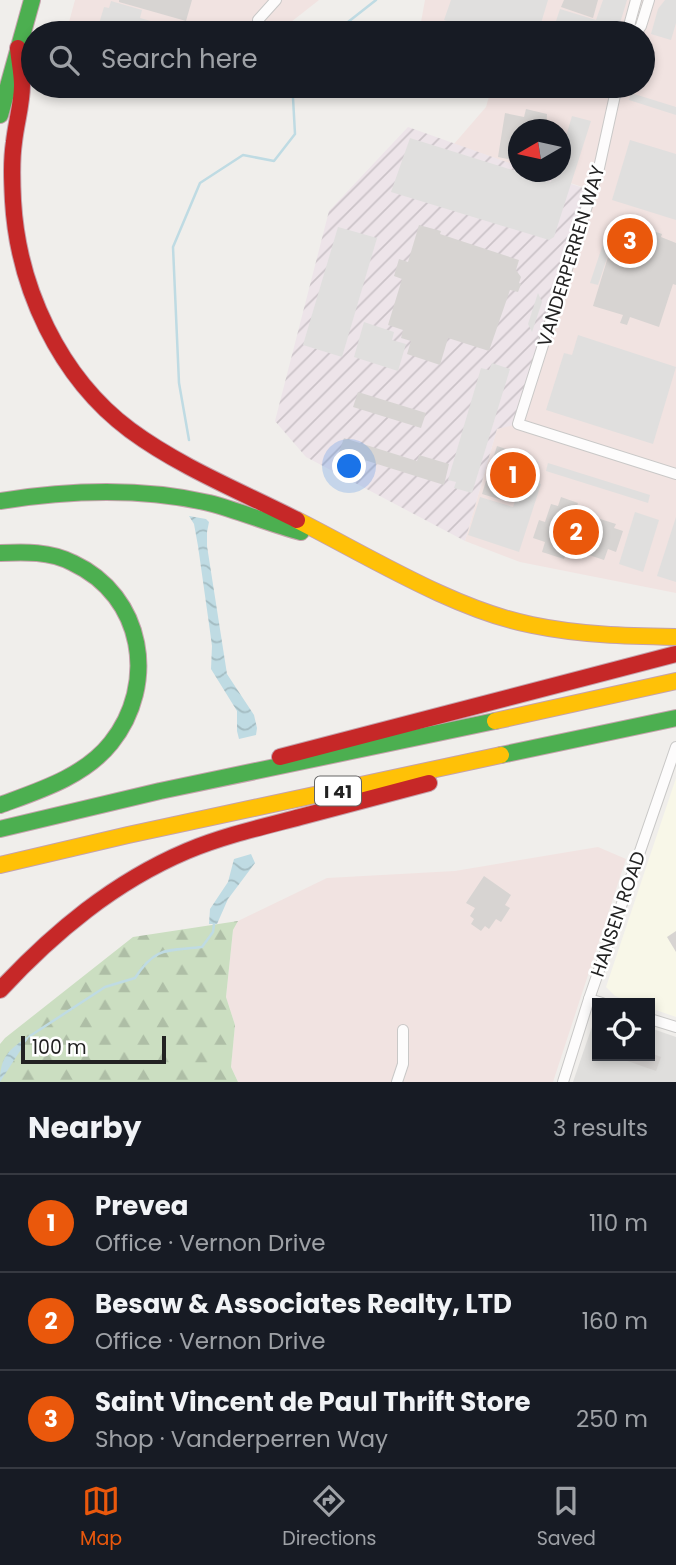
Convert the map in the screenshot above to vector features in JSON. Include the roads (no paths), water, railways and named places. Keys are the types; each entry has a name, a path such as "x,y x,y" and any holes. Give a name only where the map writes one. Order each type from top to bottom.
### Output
{"highway":[{"path":"26,21 32,0"},
{"path":"0,116 21,38"},
{"path":"18,48 21,76"},
{"path":"21,91 13,135 12,164 16,237 32,298 47,331 71,370 102,405 141,438 450,598 530,625 603,636 676,637"},
{"path":"0,501 63,492 154,493 225,507 292,530 335,540"},
{"path":"0,553 15,550 45,552 75,563 102,581 115,594 128,616 136,641 139,665 136,699 125,723 110,744 79,769 41,789 0,805"},
{"path":"160,792 315,747 676,654"},
{"name":"I 41","path":"0,829 676,681"},
{"name":"I 41","path":"0,865 128,835 676,718"},
{"path":"0,990 41,946 72,920 141,874 189,850 236,834 626,730"}],"street":[{"path":"258,20 276,0"},
{"path":"630,21 636,0"},
{"path":"643,21 649,0"},
{"name":"VANDERPERREN WAY","path":"614,98 599,168 518,424 676,474"},
{"name":"HANSEN ROAD","path":"563,1082 676,747"},
{"path":"655,1021 676,1027"},
{"path":"397,1082 404,1064 403,1030"}],"water":[{"path":"189,516 209,522 207,546 227,674 254,715 256,735 239,739 237,711 211,669 212,646 198,546 194,524"},
{"path":"251,854 255,863 228,899 217,924 209,924 210,909 228,882 234,859"},
{"path":"31,1034 0,1082 2,1065 8,1053"}],"waterway":[{"path":"349,21 376,0"},
{"path":"189,440 179,383 173,247 200,183 243,155 274,161 295,134 293,98"},
{"path":"30,1036 105,987 135,978 156,955 171,950 202,947 213,932 214,924"}],"place":[{"name":"Saint Vincent de Paul Thrift Store","path":"630,241"},
{"name":"Prevea","path":"513,475"},
{"name":"Besaw & Associates Realty, LTD","path":"576,532"}]}
